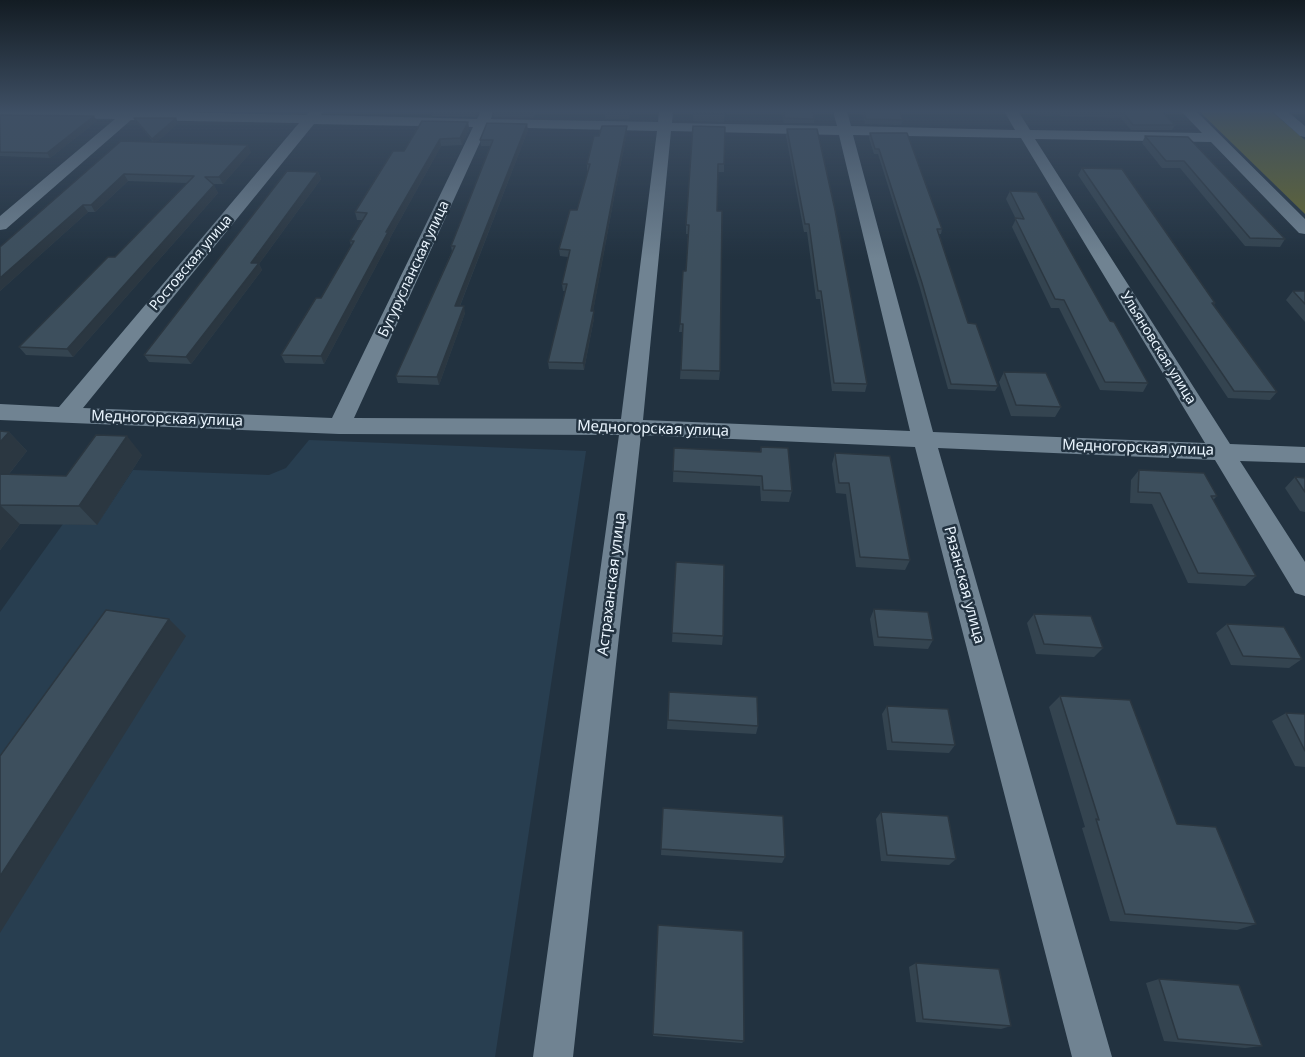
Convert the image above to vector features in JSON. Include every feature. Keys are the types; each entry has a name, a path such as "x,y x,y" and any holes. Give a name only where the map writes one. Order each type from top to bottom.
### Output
{"street":[{"path":"0,225 76,160"},
{"name":"Ростовская улица","path":"65,415 276,160"},
{"name":"Бугурусланская улица","path":"339,426 465,160"},
{"name":"Астраханская улица","path":"554,1057 631,428 660,160"},
{"name":"Рязанская улица","path":"852,160 924,439 1092,1057"},
{"name":"Ульяновская улица","path":"1042,160 1305,585"},
{"path":"1237,160 1305,229"},
{"name":"Медногорская улица","path":"0,412 339,426 631,428 1305,455"}],"shaded area":[{"path":"1250,160 1305,160 1305,214"},
{"path":"309,440 586,451 495,1057 0,1057 0,612 63,524 97,525 133,470 269,475 286,468"}],"building":[{"path":"99,160 234,160 219,177 205,177 214,185 67,349 19,347 108,257 115,257 194,176 124,174 91,205 83,205 0,278 0,247"},
{"path":"387,160 428,160 386,232 388,232 321,356 281,355 316,298 321,298 354,241 350,241 367,213 355,212"},
{"path":"485,160 513,160 455,306 464,306 437,377 396,376 455,246 451,246"},
{"path":"588,160 620,160 591,311 594,311 583,363 548,362 567,284 562,284 570,250 559,249 570,210 577,210 590,164 587,164"},
{"path":"691,160 724,160 724,164 718,164 717,211 722,211 720,371 681,370 683,324 680,324 683,271 686,271 689,225 686,225"},
{"path":"793,160 824,160 867,384 834,383 809,224 805,224"},
{"path":"883,160 917,160 942,229 937,229 968,323 976,324 998,386 951,384"},
{"path":"1210,160 1285,239 1250,238 1184,161 1166,161"},
{"path":"1082,168 1122,169 1215,303 1212,303 1277,392 1234,391"},
{"path":"287,171 318,172 251,263 259,263 186,357 144,355"},
{"path":"1010,191 1037,192 1148,383 1105,382 1064,300 1055,299 1015,218 1024,219"},
{"path":"1293,291 1305,291 1305,304"},
{"path":"1004,372 1046,373 1061,407 1016,405"},
{"path":"0,431 9,432 0,442"},
{"path":"96,435 127,436 79,506 0,505 0,474 66,476"},
{"path":"761,447 788,448 792,491 763,490 762,476 673,471 674,448 761,452"},
{"path":"835,453 890,456 910,560 860,557 849,483 839,483"},
{"path":"1139,470 1204,473 1217,496 1211,496 1256,576 1198,573 1160,493 1138,492"},
{"path":"1295,477 1305,478 1305,492"},
{"path":"676,562 724,565 723,636 672,633"},
{"path":"874,609 928,612 933,640 878,637"},
{"path":"106,610 169,619 0,876 0,756"},
{"path":"1034,614 1091,616 1103,648 1044,644"},
{"path":"1227,624 1284,627 1302,659 1243,656"},
{"path":"669,692 757,697 758,726 668,720"},
{"path":"1060,696 1130,700 1177,824 1216,827 1256,924 1125,914 1096,819 1099,820"},
{"path":"887,706 948,709 955,745 892,742"},
{"path":"1286,713 1305,714 1305,751"},
{"path":"663,808 783,816 785,857 661,849"},
{"path":"881,812 948,816 956,859 887,855"},
{"path":"658,925 743,931 744,1041 653,1034"},
{"path":"916,963 999,969 1011,1026 923,1019"},
{"path":"1159,979 1239,985 1262,1046 1178,1039"}]}
